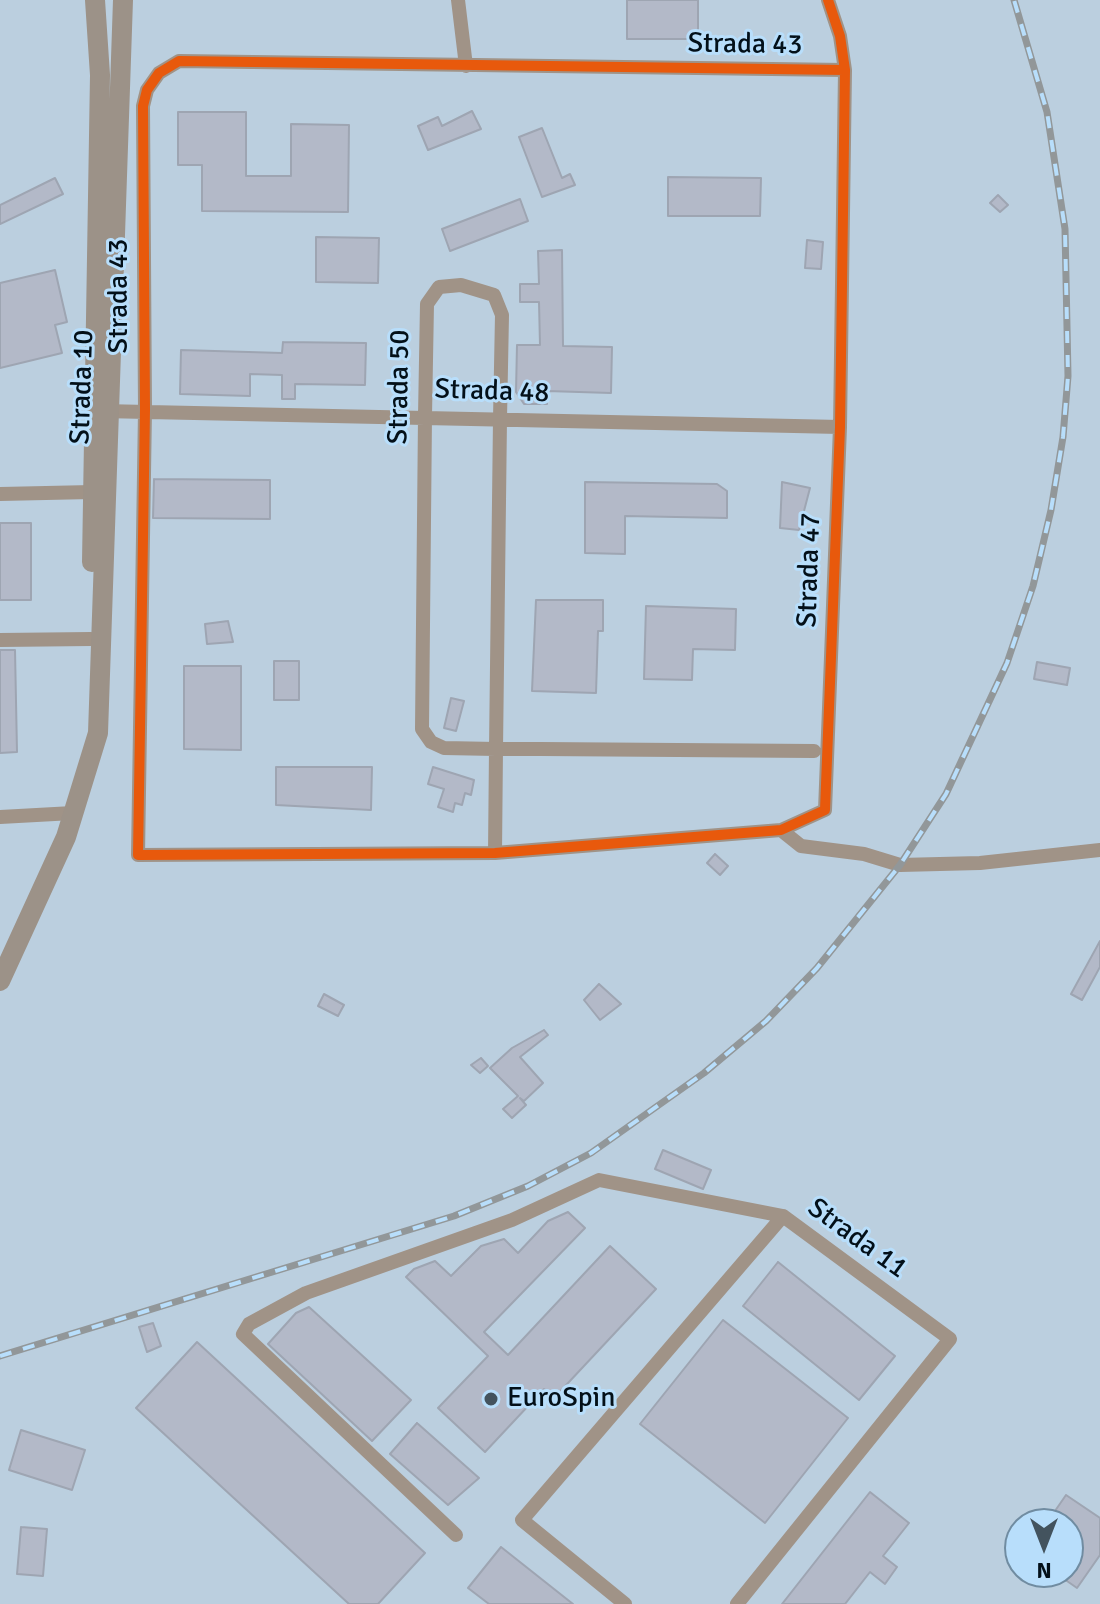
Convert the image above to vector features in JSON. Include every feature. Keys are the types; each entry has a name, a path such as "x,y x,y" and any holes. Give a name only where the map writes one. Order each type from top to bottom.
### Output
{"street":[{"name":"Strada 10","path":"0,981 73,813 98,733 102,411 100,75 95,0"},
{"name":"Strada 10","path":"86,774 92,492 102,411 123,0"},
{"path":"458,0 466,66"},
{"name":"Strada 47","path":"495,853 781,830 825,810 840,427 845,70 840,36 828,0"},
{"name":"Strada 43","path":"495,853 138,855 145,410 143,106 147,90 159,73 179,61 845,70"},
{"name":"Strada 50","path":"495,853 496,749 500,419 502,315 494,295 461,285 439,287 427,304 425,416 422,729 431,742 444,748 496,749 814,751"},
{"name":"Strada 48","path":"102,411 840,427"},
{"path":"0,494 92,492"},
{"path":"0,640 91,639"},
{"path":"0,817 73,813"},
{"path":"781,830 801,846 929,867 1100,850"},
{"path":"456,1535 243,1334 249,1324 306,1293 512,1220 599,1180 783,1216"},
{"name":"Strada 11","path":"625,1604 522,1520 783,1216 950,1339 737,1604"}],"building":[{"path":"627,0 698,0 698,39 627,39"},
{"path":"472,111 481,129 428,150 418,126 438,117 442,126"},
{"path":"178,112 246,112 246,176 291,176 291,124 349,125 348,212 202,211 202,165 178,165"},
{"path":"542,128 562,178 570,174 575,185 542,197 519,137"},
{"path":"668,177 761,178 760,216 668,216"},
{"path":"55,178 63,194 0,224 0,205"},
{"path":"998,195 1008,205 1000,212 990,203"},
{"path":"520,199 528,221 450,251 442,229"},
{"path":"316,237 379,238 378,283 316,282"},
{"path":"807,240 823,242 821,269 805,268"},
{"path":"562,250 563,346 612,347 611,393 547,391 547,404 524,404 516,392 517,345 540,345 539,302 520,302 520,284 539,284 538,251"},
{"path":"55,270 67,322 55,325 62,353 0,368 0,283"},
{"path":"283,342 366,343 365,385 295,384 295,399 282,399 282,375 250,374 250,396 180,394 181,350 282,353"},
{"path":"154,479 270,480 270,519 153,518"},
{"path":"585,482 717,484 727,491 727,518 625,516 625,554 585,553"},
{"path":"782,482 810,488 799,530 780,528"},
{"path":"0,523 31,523 31,600 0,600"},
{"path":"536,600 603,600 603,631 598,631 596,693 532,691"},
{"path":"646,606 736,609 735,650 693,649 692,680 644,679"},
{"path":"228,621 233,642 207,644 205,624"},
{"path":"0,650 15,650 17,752 0,753"},
{"path":"274,661 299,661 299,700 274,700"},
{"path":"1037,662 1070,668 1067,685 1034,679"},
{"path":"184,666 241,666 241,750 184,749"},
{"path":"451,698 464,701 456,731 444,728"},
{"path":"276,767 372,767 371,810 276,805"},
{"path":"433,767 474,780 471,795 465,793 462,805 455,803 453,812 438,807 444,789 428,784"},
{"path":"715,854 728,866 720,875 707,863"},
{"path":"1100,941 1100,967 1082,1000 1071,994"},
{"path":"599,984 621,1004 600,1020 584,1000"},
{"path":"324,994 344,1005 338,1016 318,1006"},
{"path":"544,1030 548,1035 520,1057 543,1083 524,1101 520,1098 526,1105 512,1118 503,1109 518,1096 490,1068 512,1048"},
{"path":"481,1058 488,1066 480,1073 471,1065"},
{"path":"663,1150 711,1170 703,1189 655,1169"},
{"path":"568,1212 585,1228 484,1332 508,1355 610,1246 656,1289 554,1398 544,1389 485,1452 438,1408 488,1356 406,1277 414,1269 435,1261 451,1276 481,1246 504,1239 518,1253 548,1221"},
{"path":"778,1262 895,1356 859,1400 743,1306"},
{"path":"309,1307 411,1400 372,1441 268,1344 296,1313"},
{"path":"723,1320 848,1418 765,1523 640,1424"},
{"path":"153,1323 161,1346 147,1352 139,1327"},
{"path":"197,1342 425,1553 378,1604 349,1604 136,1408"},
{"path":"417,1423 479,1478 448,1505 390,1454"},
{"path":"21,1430 85,1450 72,1490 9,1470"},
{"path":"870,1492 909,1523 883,1556 897,1567 885,1584 870,1572 845,1604 782,1604"},
{"path":"1066,1495 1100,1518 1100,1555 1084,1578 1084,1508 1057,1508"},
{"path":"21,1527 47,1529 43,1576 17,1574"},
{"path":"501,1547 573,1604 489,1604 468,1588"}],"railway":[{"path":"0,1356 454,1216 528,1186 591,1153 704,1073 766,1021 817,968 900,865 946,794 1007,663 1033,586 1051,510 1063,437 1068,376 1065,229 1047,112 1014,0"}],"cycle path":[{"path":"828,0 840,36 845,70 840,427 825,810 781,830 495,853 138,855 145,410 143,106 147,90 159,73 179,61 845,70"}],"place":[{"name":"EuroSpin","path":"491,1399"}]}
